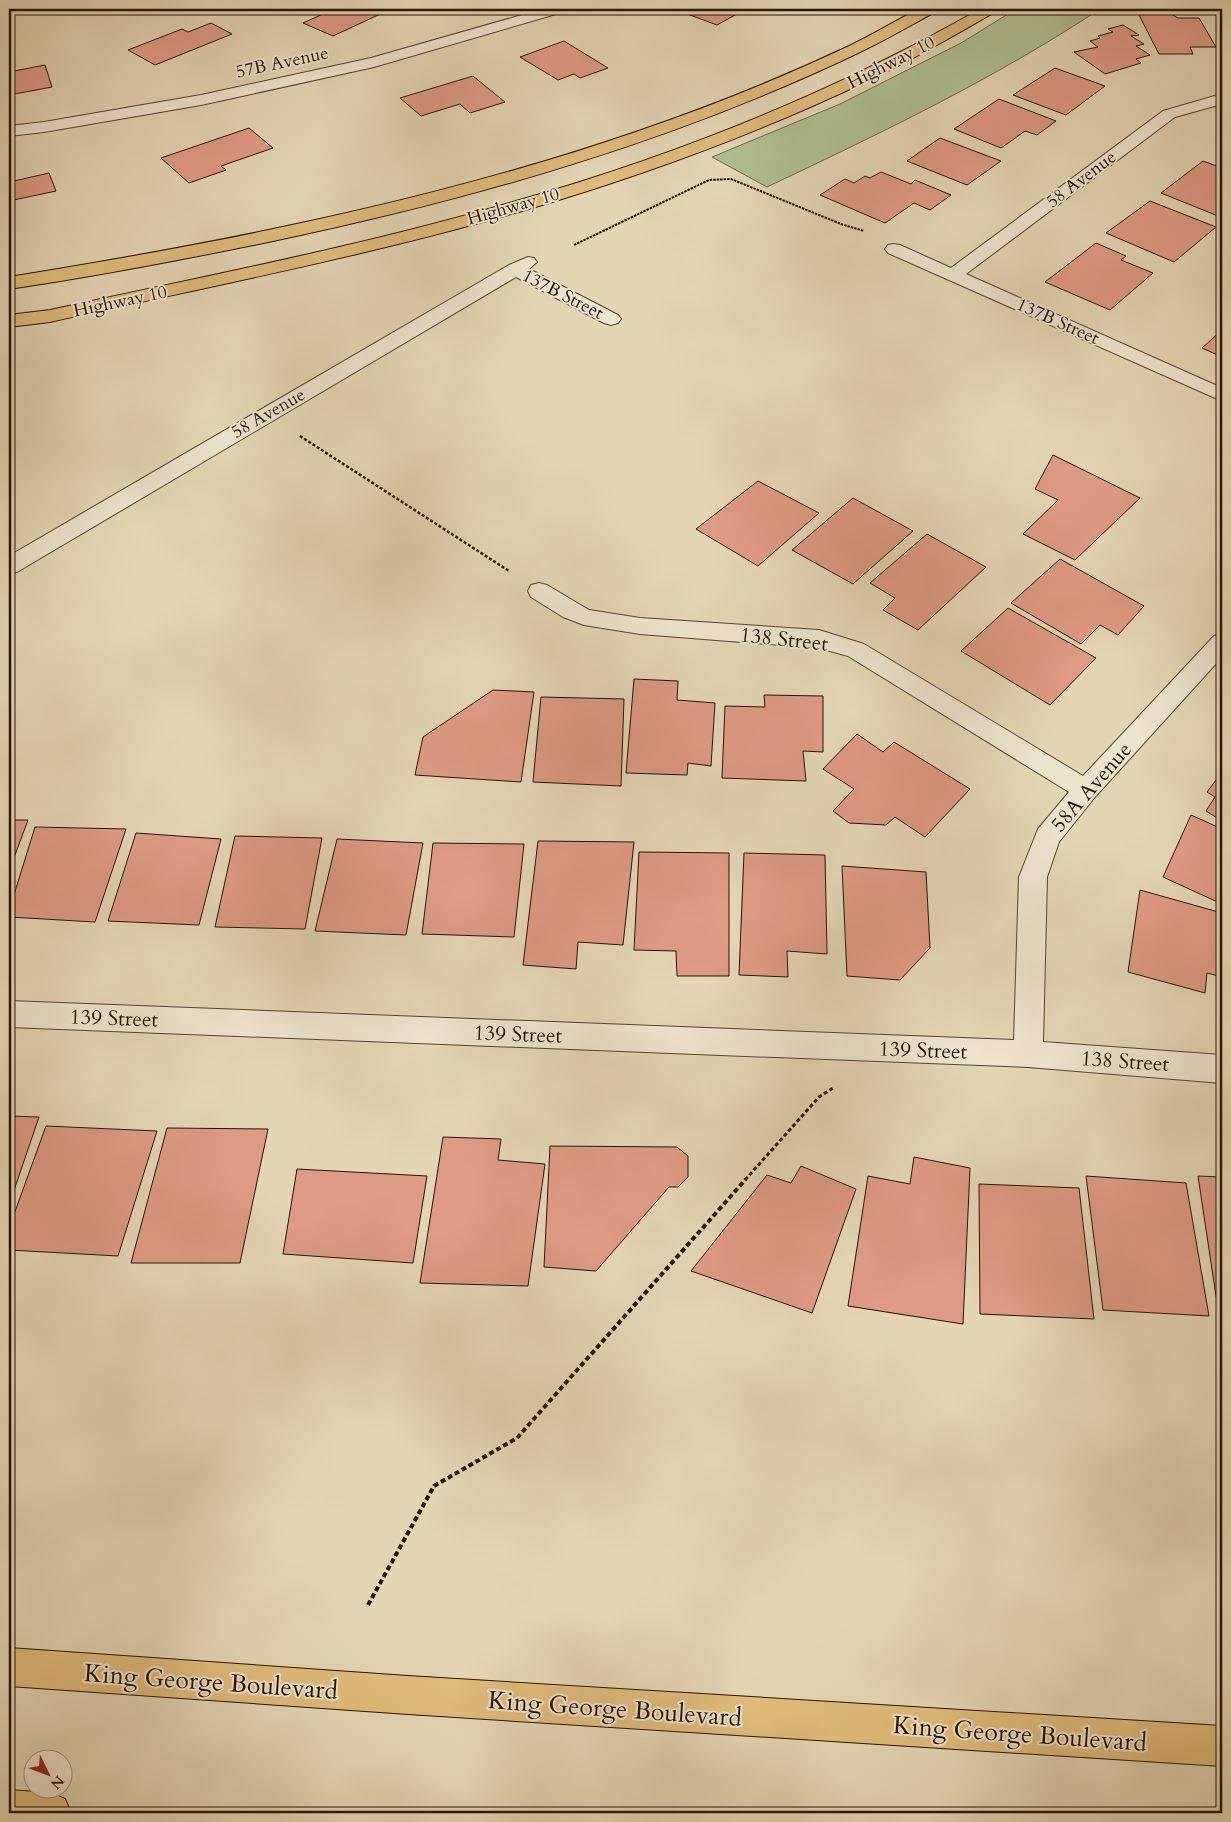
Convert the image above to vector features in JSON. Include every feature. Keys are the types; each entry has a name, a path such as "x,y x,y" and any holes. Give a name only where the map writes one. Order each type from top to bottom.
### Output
{"main road":[{"name":"Highway 10","path":"9,283 208,250 352,219 505,178 644,135 738,100 845,54 930,9"},
{"name":"Highway 10","path":"9,321 50,316 381,243 522,205 674,156 771,118 862,78 920,49 990,9"},
{"name":"King George Boulevard","path":"9,1667 408,1695 1222,1746"},
{"path":"9,1810 51,1813"}],"street":[{"name":"57B Avenue","path":"9,131 44,127 201,100 374,62 558,9"},
{"name":"58 Avenue","path":"954,274 1169,114 1218,100"},
{"name":"137B Street","path":"894,249 954,274 1222,395"},
{"name":"58 Avenue","path":"9,566 522,266"},
{"name":"137B Street","path":"522,266 612,319"},
{"name":"138 Street","path":"540,591 571,611 584,617 600,620 640,626 819,639 856,650 1086,790"},
{"name":"58A Avenue","path":"1028,1054 1033,877 1048,837 1086,790 1222,642"},
{"name":"139 Street","path":"9,1014 1028,1054"},
{"name":"138 Street","path":"1028,1054 1222,1068"}],"path":[{"path":"574,246 709,180 731,180 841,224 865,231"},
{"path":"293,432 484,555"},
{"path":"368,1605 434,1486 518,1438 819,1098 837,1086"}],"green space":[{"path":"1016,9 1100,9 1060,35 978,82 895,125 767,187 712,157 840,104 961,43"}],"building":[{"path":"334,9 389,10 333,36 303,23"},
{"path":"674,9 746,9 717,25"},
{"path":"1138,13 1169,13 1178,18 1199,18 1216,47 1190,47 1193,54 1159,54"},
{"path":"211,23 232,34 155,65 128,50 182,29 188,32"},
{"path":"1123,25 1139,35 1131,36 1144,44 1136,46 1150,55 1136,59 1141,63 1105,74 1074,52 1098,47 1090,41 1100,38 1098,36 1113,32 1108,29"},
{"path":"564,41 608,68 580,78 574,74 558,80 520,57"},
{"path":"45,65 52,87 9,95 9,72"},
{"path":"1055,68 1105,86 1066,115 1013,95"},
{"path":"473,76 505,102 470,113 460,104 421,116 400,98"},
{"path":"999,99 1056,121 1037,135 1025,131 1001,148 954,129"},
{"path":"249,128 273,148 221,166 226,170 189,183 161,158"},
{"path":"940,138 1001,161 967,185 907,161"},
{"path":"1203,161 1222,168 1222,212 1218,216 1161,193"},
{"path":"9,168 14,181 49,173 56,191 9,201"},
{"path":"881,172 911,184 915,180 951,195 930,210 914,203 885,223 820,195 845,179 854,183 865,176 870,178"},
{"path":"1150,201 1216,227 1174,262 1106,233"},
{"path":"1096,243 1126,256 1121,260 1153,273 1110,310 1045,282"},
{"path":"1222,330 1222,357 1202,348"},
{"path":"1053,455 1140,498 1075,560 1023,534 1058,500 1035,489"},
{"path":"758,481 819,513 758,566 696,529"},
{"path":"853,498 913,531 853,584 792,550"},
{"path":"927,534 986,567 918,630 883,610 895,598 870,583"},
{"path":"1060,559 1144,606 1118,635 1100,625 1081,644 1011,603"},
{"path":"1008,608 1096,658 1050,705 961,651"},
{"path":"634,679 678,681 677,700 715,703 711,766 688,763 687,775 626,773"},
{"path":"493,690 534,692 521,782 415,775 423,737"},
{"path":"764,695 823,696 823,752 803,751 806,781 722,778 725,706 765,707"},
{"path":"541,697 624,699 621,786 533,782"},
{"path":"857,734 883,752 894,742 970,789 925,837 895,817 886,825 849,823 833,811 854,789 823,769"},
{"path":"1222,772 1222,821 1206,811 1215,797 1207,792"},
{"path":"1191,815 1222,829 1222,904 1163,877"},
{"path":"9,820 28,820 9,871"},
{"path":"35,827 126,829 95,922 9,917 9,911"},
{"path":"136,833 221,839 199,925 108,921"},
{"path":"235,836 322,838 305,929 215,927"},
{"path":"337,839 423,843 406,935 315,931"},
{"path":"538,841 634,842 623,945 578,942 576,969 523,965"},
{"path":"433,843 524,844 514,937 422,934"},
{"path":"639,852 729,853 729,976 677,976 676,951 634,950"},
{"path":"744,853 825,855 827,954 787,951 788,977 739,975"},
{"path":"842,866 926,872 930,948 900,980 847,976"},
{"path":"1140,890 1222,913 1222,977 1207,973 1205,993 1128,972"},
{"path":"9,1116 39,1117 9,1205"},
{"path":"46,1126 157,1131 118,1256 9,1250 9,1228"},
{"path":"167,1128 268,1129 240,1263 131,1263"},
{"path":"443,1137 501,1139 498,1160 545,1164 528,1286 420,1283"},
{"path":"550,1146 677,1147 688,1156 688,1177 678,1187 669,1187 596,1271 544,1267"},
{"path":"914,1157 970,1168 963,1324 848,1306 868,1176 910,1184"},
{"path":"801,1166 856,1189 812,1313 691,1271 767,1175 791,1183"},
{"path":"297,1169 427,1176 413,1263 283,1254"},
{"path":"1086,1176 1186,1183 1209,1316 1103,1310"},
{"path":"1198,1176 1222,1177 1222,1316 1219,1316"},
{"path":"979,1184 1079,1188 1094,1319 980,1314"}]}
